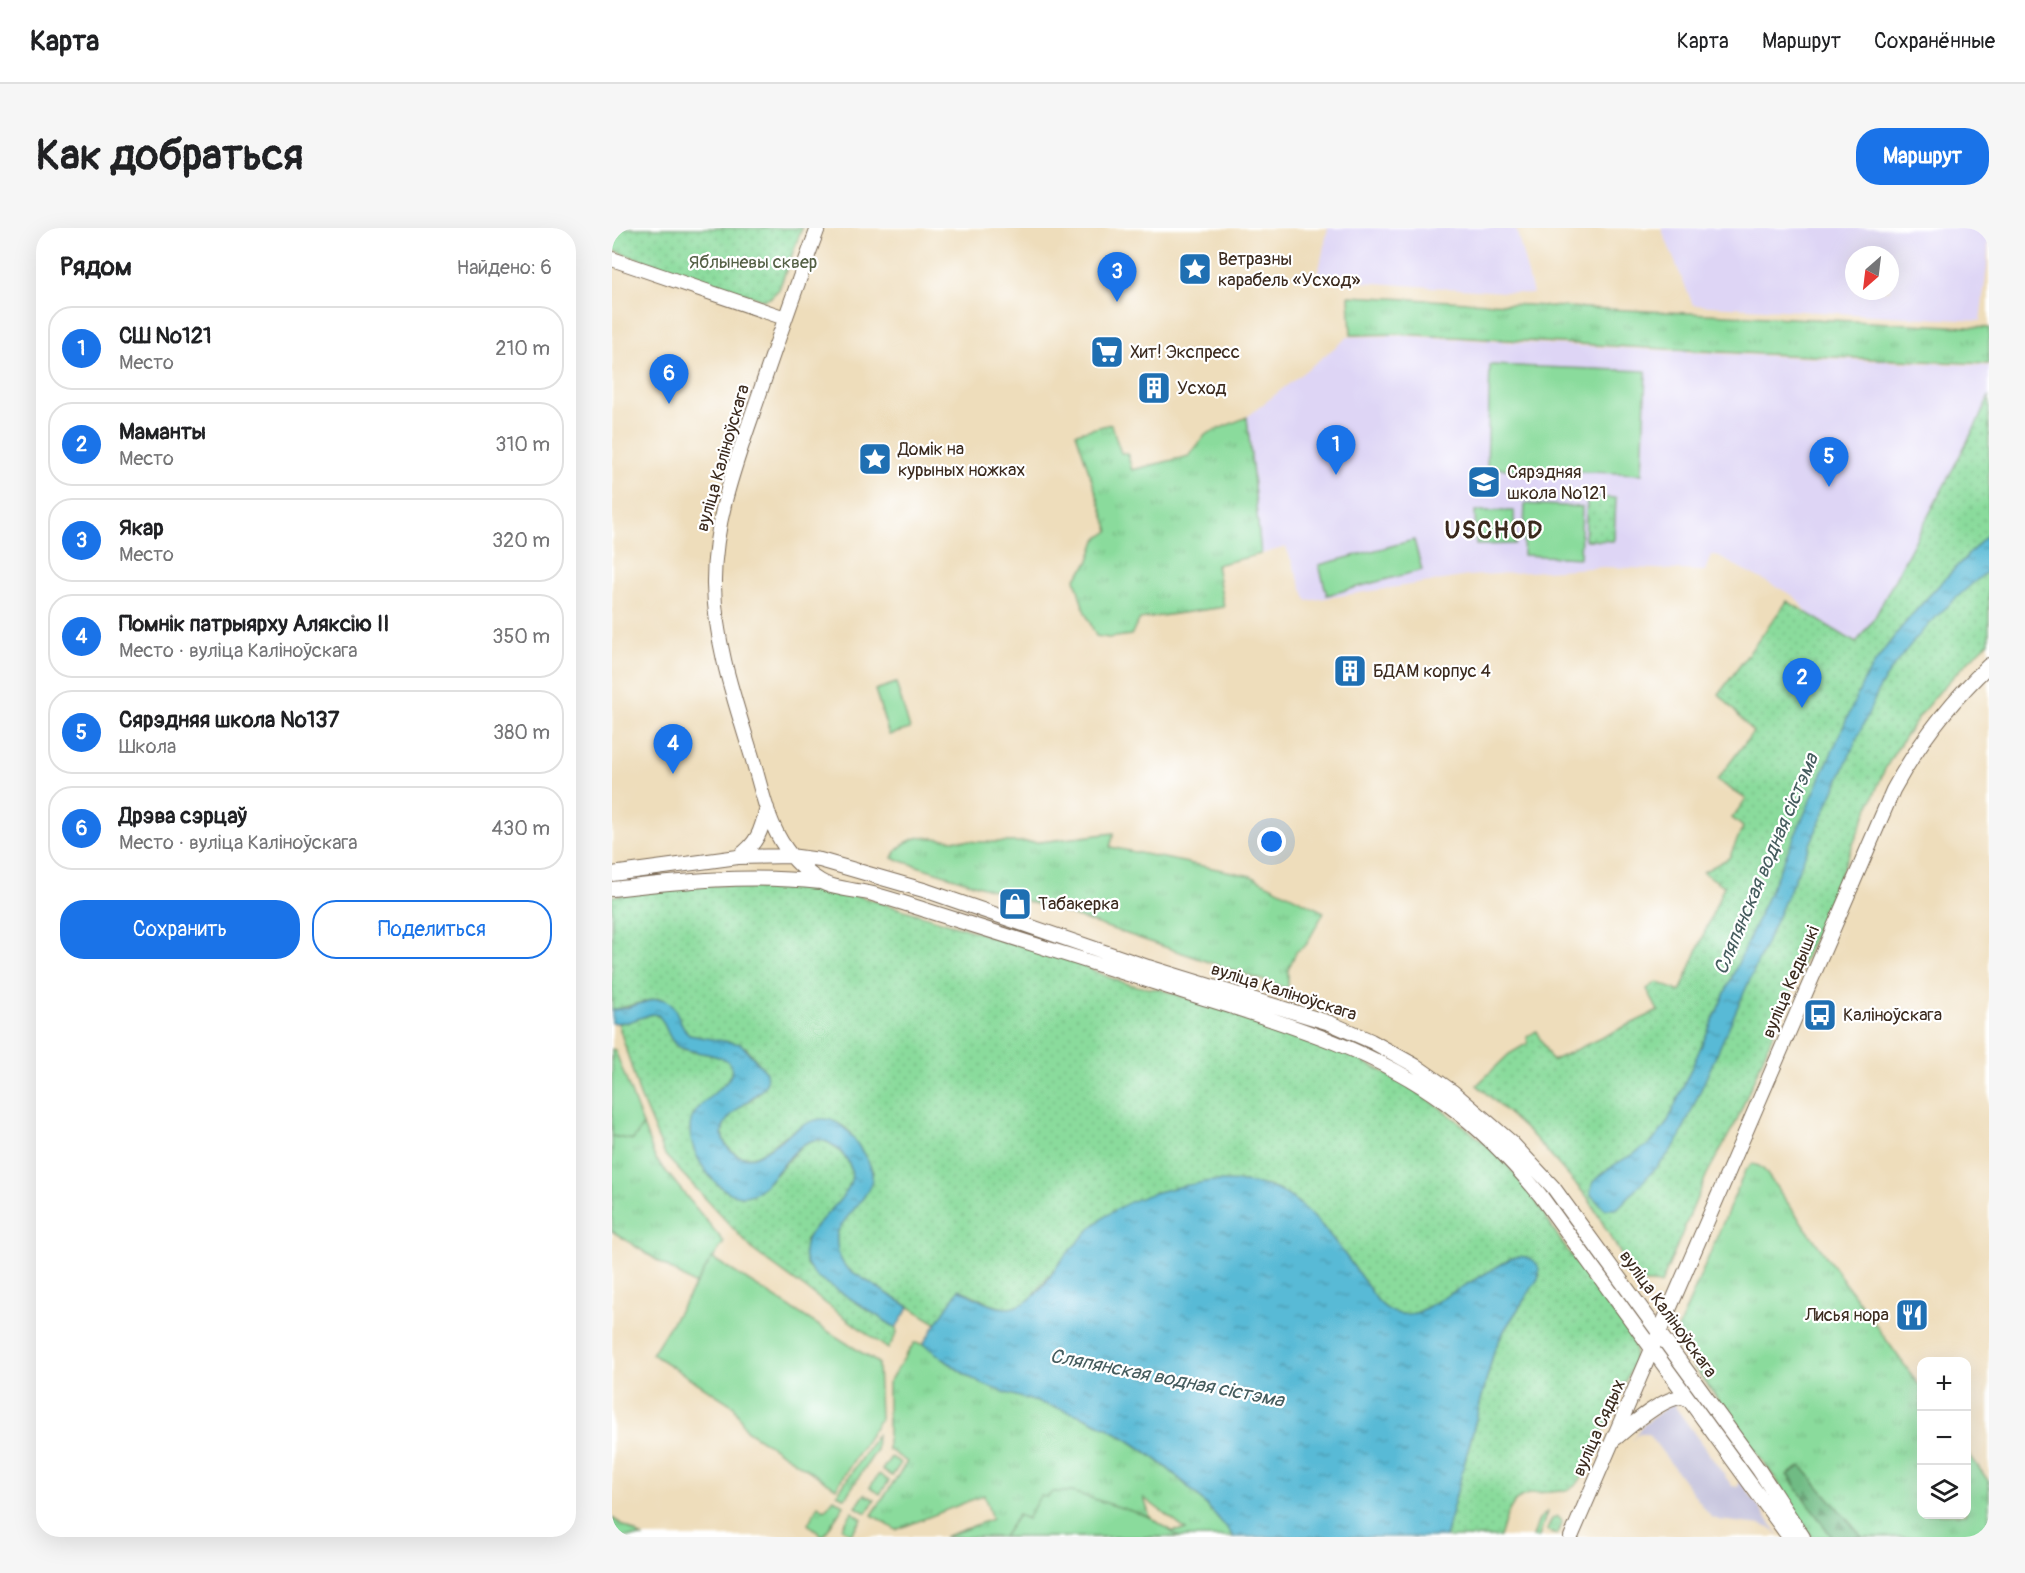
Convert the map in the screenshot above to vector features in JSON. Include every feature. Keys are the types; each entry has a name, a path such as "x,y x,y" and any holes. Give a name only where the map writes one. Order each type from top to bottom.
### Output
{"main road":[{"name":"вуліца Каліноўскага","path":"818,228 744,439 726,500 715,550 714,586 722,657 777,838 790,856 803,869 823,883 872,894 925,910 1280,1023 1358,1053 1405,1077 1446,1102 1521,1172 1547,1204 1789,1537"},
{"path":"612,259 785,318"},
{"name":"вуліца Кедышкі","path":"1660,1334 1893,790 1915,751 1935,723 1959,694 1989,665"},
{"path":"738,857 757,839 767,808"},
{"path":"744,878 755,870 774,828"},
{"name":"вуліца Каліноўскага","path":"790,856 820,860 927,891 1148,968 1319,1020 1371,1041 1416,1066 1463,1100 1533,1164 1553,1187 1759,1470 1803,1537"},
{"path":"612,874 738,857 790,856"},
{"path":"612,889 744,878 783,878 823,883"},
{"name":"вуліца Сядых","path":"1571,1537 1660,1334"},
{"path":"1612,1442 1637,1421 1670,1400 1684,1397 1691,1402"}],"shaded area":[{"path":"1328,228 1516,228 1533,294 1317,279"},
{"path":"1661,228 1989,228 1987,268 1980,321 1693,305"},
{"name":"Сярэдняя школа №121","path":"1402,336 1989,366 1989,396 1875,617 1856,644 1810,615 1794,596 1715,555 1711,555 1705,571 1604,567 1468,576 1307,601 1286,547 1261,554 1247,417 1348,337"},
{"path":"1676,1400 1676,1408 1732,1486 1738,1487 1740,1480 1780,1537 1772,1529 1762,1525 1711,1517 1651,1437 1647,1434 1640,1434 1631,1443 1641,1427"}],"green space":[{"name":"Яблыневы сквер","path":"612,228 802,228 779,289 770,298 763,300 612,250"},
{"path":"1349,296 1989,328 1989,364 1399,334 1351,335"},
{"path":"1490,365 1646,371 1642,474 1487,468"},
{"path":"1989,396 1989,642 1930,702 1884,771 1736,1122 1707,1174 1661,1284 1637,1282 1588,1198 1534,1137 1477,1085 1509,1054 1528,1043 1527,1037 1536,1031 1552,1061 1658,1011 1647,989 1657,982 1680,992 1724,886 1703,872 1729,858 1743,827 1732,818 1746,799 1717,780 1753,732 1719,694 1787,601 1856,643 1875,617"},
{"path":"1247,417 1261,554 1216,565 1224,607 1140,619 1131,635 1109,638 1096,636 1084,610 1075,579 1088,563 1096,540 1109,531 1076,433 1111,424 1121,453 1127,453 1132,470 1189,456 1206,434"},
{"path":"1587,497 1616,498 1614,541 1585,540"},
{"path":"1525,504 1582,507 1580,558 1523,555"},
{"path":"1475,511 1514,511 1515,544 1476,545"},
{"path":"1414,540 1422,570 1327,595 1319,565"},
{"path":"896,683 910,729 889,735 875,690"},
{"path":"1114,833 1110,847 1251,876 1324,912 1306,945 1296,952 1288,970 1288,989 1074,916 892,858 904,844 921,837 979,842 1040,842"},
{"path":"708,885 784,885 855,895 1078,963 1127,984 1159,989 1296,1034 1376,1068 1438,1106 1478,1138 1514,1173 1632,1339 1635,1350 1634,1363 1579,1481 1569,1489 1529,1494 1516,1501 1506,1518 1500,1537 1445,1537 1494,1351 1505,1329 1540,1275 1512,1258 1419,1312 1397,1313 1387,1309 1378,1301 1333,1239 1306,1210 1278,1190 1268,1186 1237,1181 1064,1257 1033,1296 1025,1303 1013,1308 993,1305 959,1289 937,1324 849,1270 838,1254 837,1235 873,1172 849,1131 832,1121 813,1122 786,1135 756,1156 737,1155 724,1141 725,1122 734,1112 757,1095 763,1086 766,1072 745,1047 689,1035 684,1030 672,1004 659,998 612,1010 612,896"},
{"path":"652,1014 661,1018 670,1038 678,1047 715,1056 730,1063 732,1070 728,1080 690,1128 694,1147 702,1164 713,1179 728,1192 761,1188 808,1142 818,1140 830,1143 846,1159 852,1172 850,1186 805,1241 806,1264 817,1277 896,1328 897,1333 888,1349 754,1251 665,1155 640,1096 618,1023"},
{"path":"612,1049 615,1050 643,1125 633,1140 612,1136"},
{"path":"643,1125 655,1158 724,1242 695,1285 612,1231 612,1136 633,1140"},
{"path":"1752,1164 1764,1170 1917,1382 1917,1519 1971,1519 1971,1457 1989,1482 1989,1537 1812,1537 1780,1485 1679,1346 1676,1341 1677,1331 1745,1171"},
{"path":"712,1258 878,1363 880,1419 836,1488 746,1430 734,1406 652,1354"},
{"path":"914,1343 923,1344 961,1372 985,1385 1076,1414 1111,1429 1131,1441 1169,1469 1203,1501 1234,1537 944,1537 992,1519 984,1495 896,1530 872,1515 907,1462 888,1449 888,1383","holes":["1144,1498 1186,1530 1171,1531 1150,1517"]},
{"path":"877,1435 876,1451 845,1498 837,1494"},
{"path":"891,1457 901,1463 892,1476 882,1470"},
{"path":"1801,1466 1862,1537 1832,1537 1787,1475"},
{"path":"879,1474 889,1481 880,1494 870,1487"},
{"path":"1053,1492 1072,1492 1150,1517 1179,1537 1003,1537 1018,1515 1027,1519 1040,1496 1047,1497"},
{"path":"865,1494 875,1500 866,1513 856,1507"},
{"path":"834,1499 844,1505 823,1537 808,1524 818,1505 825,1510"},
{"path":"852,1512 862,1519 851,1534 842,1528"},
{"path":"1547,1512 1539,1537 1533,1537 1539,1519"},
{"path":"1557,1516 1562,1521 1557,1535 1547,1530 1552,1519"},
{"path":"612,1518 642,1537 612,1537"}],"water":[{"path":"1989,533 1989,570 1929,624 1903,654 1880,687 1678,1141 1619,1207 1605,1209 1591,1195 1591,1187 1612,1166 1651,1143 1667,1123 1864,680 1907,621"},
{"path":"663,999 673,1006 689,1035 741,1044 766,1072 765,1086 733,1113 723,1129 723,1138 728,1148 734,1153 743,1157 754,1157 807,1123 819,1119 832,1120 845,1128 858,1145 869,1163 872,1173 871,1183 837,1233 837,1248 842,1262 849,1270 909,1307 896,1328 817,1277 805,1259 806,1243 814,1228 841,1199 850,1184 851,1168 840,1151 825,1141 812,1140 800,1147 755,1193 742,1196 720,1187 710,1177 695,1152 690,1127 696,1111 728,1080 732,1070 723,1058 691,1051 675,1044 658,1015 652,1014 628,1022 612,1023 612,1010"},
{"name":"Сляпянская водная сістэма","path":"1211,1181 1254,1183 1279,1191 1293,1199 1320,1224 1378,1301 1387,1309 1397,1313 1419,1312 1512,1258 1528,1258 1533,1260 1539,1268 1538,1279 1505,1329 1494,1351 1445,1537 1234,1537 1203,1501 1169,1469 1131,1441 1111,1429 1076,1414 980,1383 923,1344 959,1289 986,1303 1000,1307 1007,1308 1022,1304 1037,1293 1065,1256 1093,1226 1119,1207 1163,1190"}],"place":[{"name":"Ветразны карабель «Усход»","path":"1195,269"},
{"name":"Якар","path":"1117,302"},
{"name":"Хит! Экспресс","path":"1107,352"},
{"name":"Усход","path":"1154,388"},
{"name":"Дрэва сэрцаў","path":"669,404"},
{"name":"Домік на курыных ножках","path":"875,459"},
{"name":"СШ №121","path":"1336,475"},
{"name":"Сярэдняя школа №121","path":"1484,482"},
{"name":"Сярэдняя школа №137","path":"1829,487"},
{"name":"БДАМ корпус 4","path":"1350,671"},
{"name":"Маманты","path":"1802,708"},
{"name":"Помнік патрыярху Аляксію II","path":"673,774"},
{"name":"Табакерка","path":"1015,904"},
{"name":"Каліноўскага","path":"1820,1015"},
{"name":"Лисья нора","path":"1912,1315"}],"district":[{"name":"USCHOD","path":"1494,530"}]}
